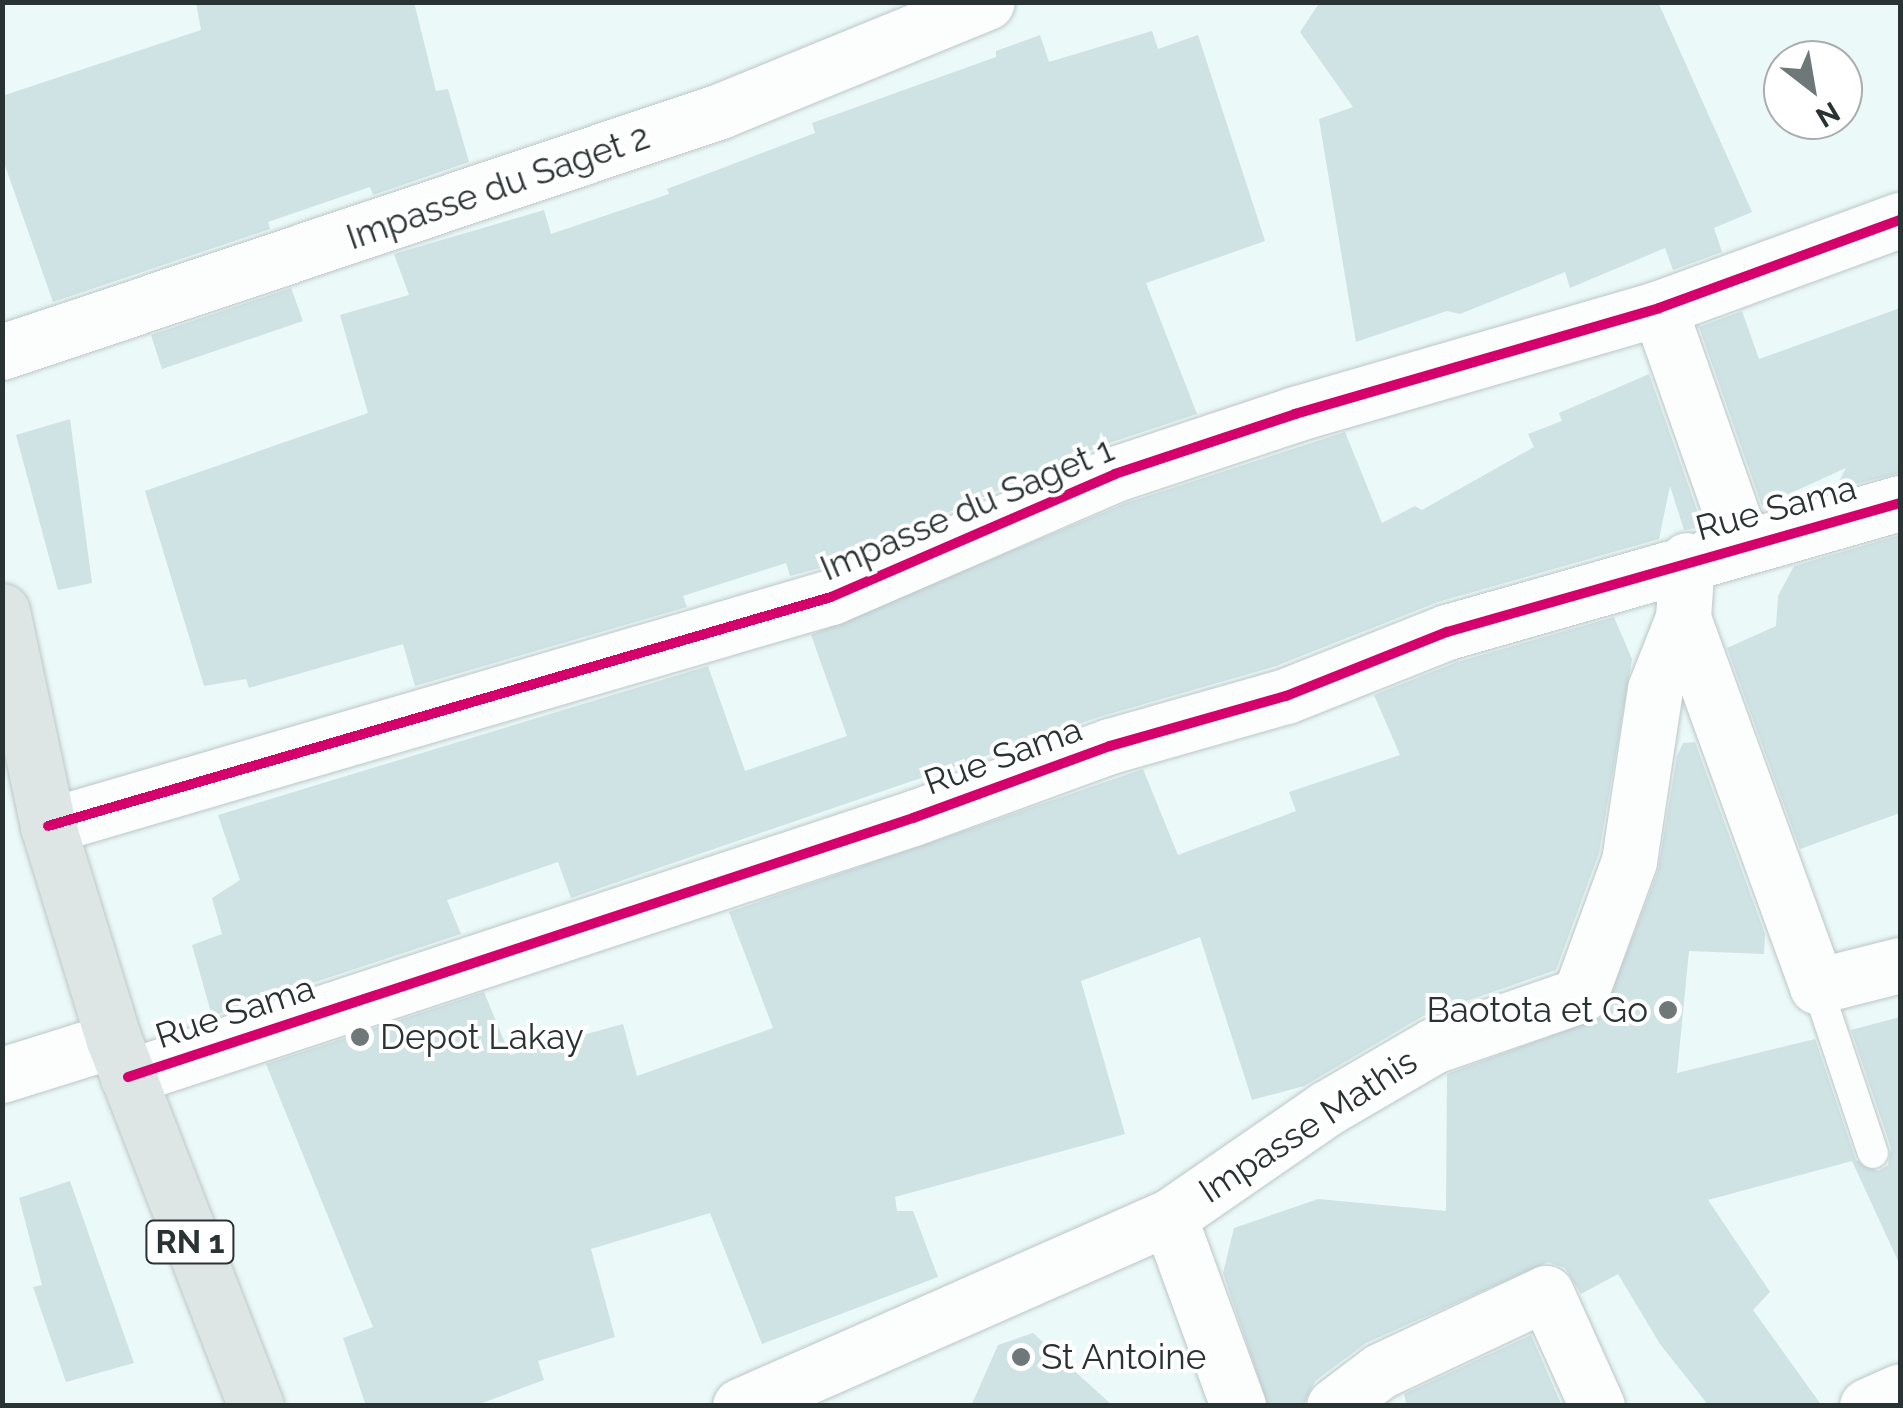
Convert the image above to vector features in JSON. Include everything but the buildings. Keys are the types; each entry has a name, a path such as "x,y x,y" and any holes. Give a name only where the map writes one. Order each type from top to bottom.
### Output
{"main road":[{"name":"RN 1","path":"2,611 48,826 121,1058 256,1406"}],"street":[{"name":"Impasse du Saget 2","path":"2,352 720,111 986,2"},
{"name":"Impasse du Saget 1","path":"48,826 831,597 1115,474 1295,414 1659,308 1900,220"},
{"path":"1659,308 1743,546"},
{"name":"Rue Sama","path":"2,1075 121,1058 913,818 1110,746 1286,696 1447,632 1687,560 1900,503"},
{"name":"Impasse Mathis","path":"740,1406 1169,1218 1327,1108 1433,1046 1580,994 1629,862 1655,688 1683,618 1687,560"},
{"path":"1683,618 1817,986 1900,965"},
{"path":"1169,1218 1238,1406"},
{"path":"1334,1406 1380,1372 1546,1292 1597,1406"},
{"path":"1867,1406 1900,1391"}],"lane":[{"path":"1817,986 1874,1153"}],"cycle path":[{"path":"48,826 831,597 1115,474 1295,414 1659,308 1900,220"},
{"path":"128,1077 913,818 1110,746 1286,696 1447,632 1900,503"}],"place":[{"name":"Baotota et Go","path":"1668,1010"},
{"name":"Depot Lakay","path":"360,1037"},
{"name":"St Antoine","path":"1021,1357"}]}
